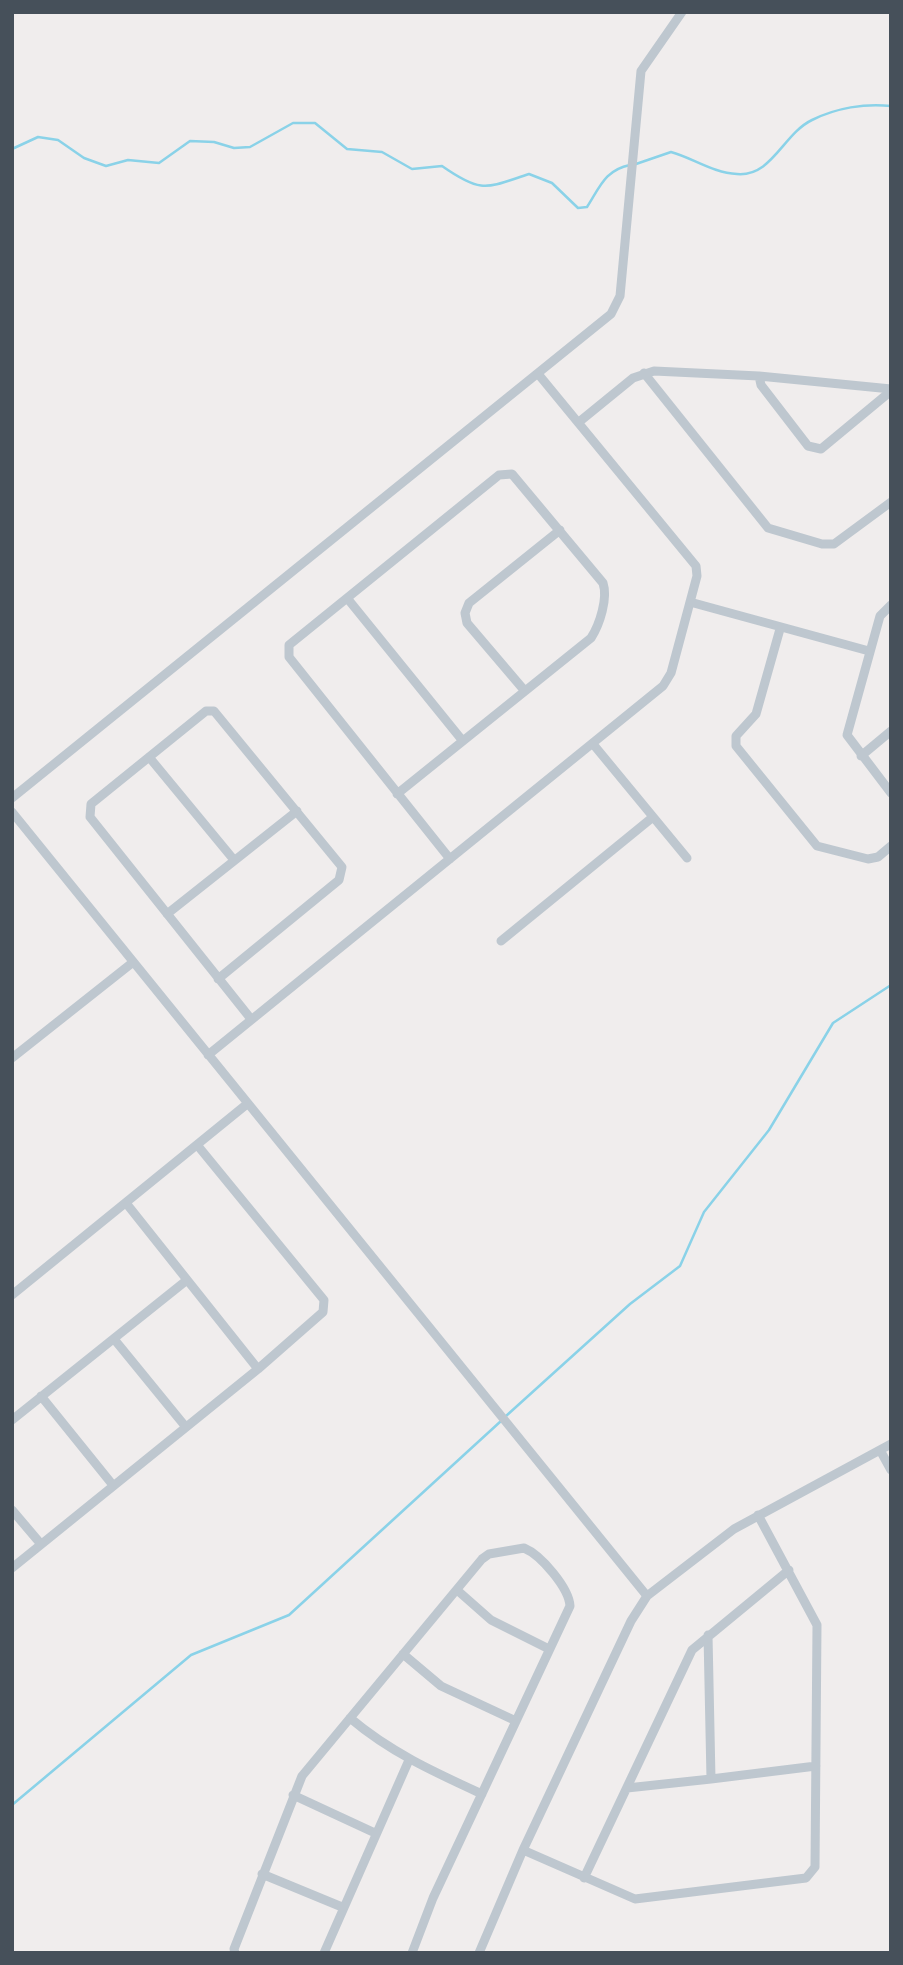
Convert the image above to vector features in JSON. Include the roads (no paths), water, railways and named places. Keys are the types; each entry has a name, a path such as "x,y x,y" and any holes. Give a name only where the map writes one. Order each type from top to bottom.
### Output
{"street":[{"path":"12,798 604,321 618,302 641,71 682,12"},
{"path":"579,422 644,373 690,371 891,390"},
{"path":"644,373 768,528 822,544 834,544 891,502"},
{"path":"208,1055 668,681 697,576 696,566 539,375"},
{"path":"759,376 761,385 808,446 815,450 821,449 891,390"},
{"path":"397,793 591,638 596,630 606,592 603,583 518,479 505,473 499,475 289,645 287,653 397,793 450,859"},
{"path":"524,690 467,623 465,613 469,603 560,530"},
{"path":"348,598 462,740"},
{"path":"690,602 780,629 869,651"},
{"path":"891,605 880,617 848,735 860,756 891,793"},
{"path":"780,629 755,713 736,736 736,746 817,846 868,859 878,857 891,846"},
{"path":"218,979 339,880 342,867 214,711 206,711 91,804 88,812 167,915 218,979 251,1019"},
{"path":"860,756 891,731"},
{"path":"593,744 687,858"},
{"path":"149,757 234,860"},
{"path":"167,915 297,811"},
{"path":"12,812 647,1596"},
{"path":"500,941 653,817"},
{"path":"12,1058 132,963"},
{"path":"12,1295 247,1104"},
{"path":"12,1568 111,1484 258,1369 323,1312 324,1300 198,1146"},
{"path":"126,1203 258,1369"},
{"path":"12,1420 187,1280"},
{"path":"114,1339 185,1426"},
{"path":"41,1396 111,1484"},
{"path":"479,1953 523,1850 631,1621 647,1596 734,1529 891,1444"},
{"path":"880,1450 891,1470"},
{"path":"12,1510 40,1543"},
{"path":"523,1850 635,1899 806,1878 815,1867 817,1625 758,1515"},
{"path":"235,1953 234,1948 261,1874 302,1776 486,1556 524,1548 530,1550 569,1599 570,1606 482,1794 412,1953"},
{"path":"584,1878 685,1661 708,1635 789,1570"},
{"path":"457,1590 491,1620 549,1649"},
{"path":"708,1635 711,1779"},
{"path":"403,1654 441,1686 516,1721"},
{"path":"350,1718 376,1740 409,1760 482,1794"},
{"path":"324,1953 409,1760"},
{"path":"627,1788 816,1766"},
{"path":"293,1795 375,1833"},
{"path":"261,1874 342,1907"}],"waterway":[{"path":"636,164 671,152 720,171 749,173 768,162 802,126 812,120 851,107 891,106"},
{"path":"12,149 38,137 58,140 84,158 106,166 128,160 159,163 190,141 214,142 234,148 250,147 293,123 315,123 347,149 382,152 412,169 442,166 476,185 503,183 529,174 552,183 578,208 587,207 609,175 630,165"},
{"path":"506,1416 630,1304 680,1266 704,1212 769,1130 833,1023 891,985"},
{"path":"12,1805 191,1655 289,1615 501,1421"}]}
